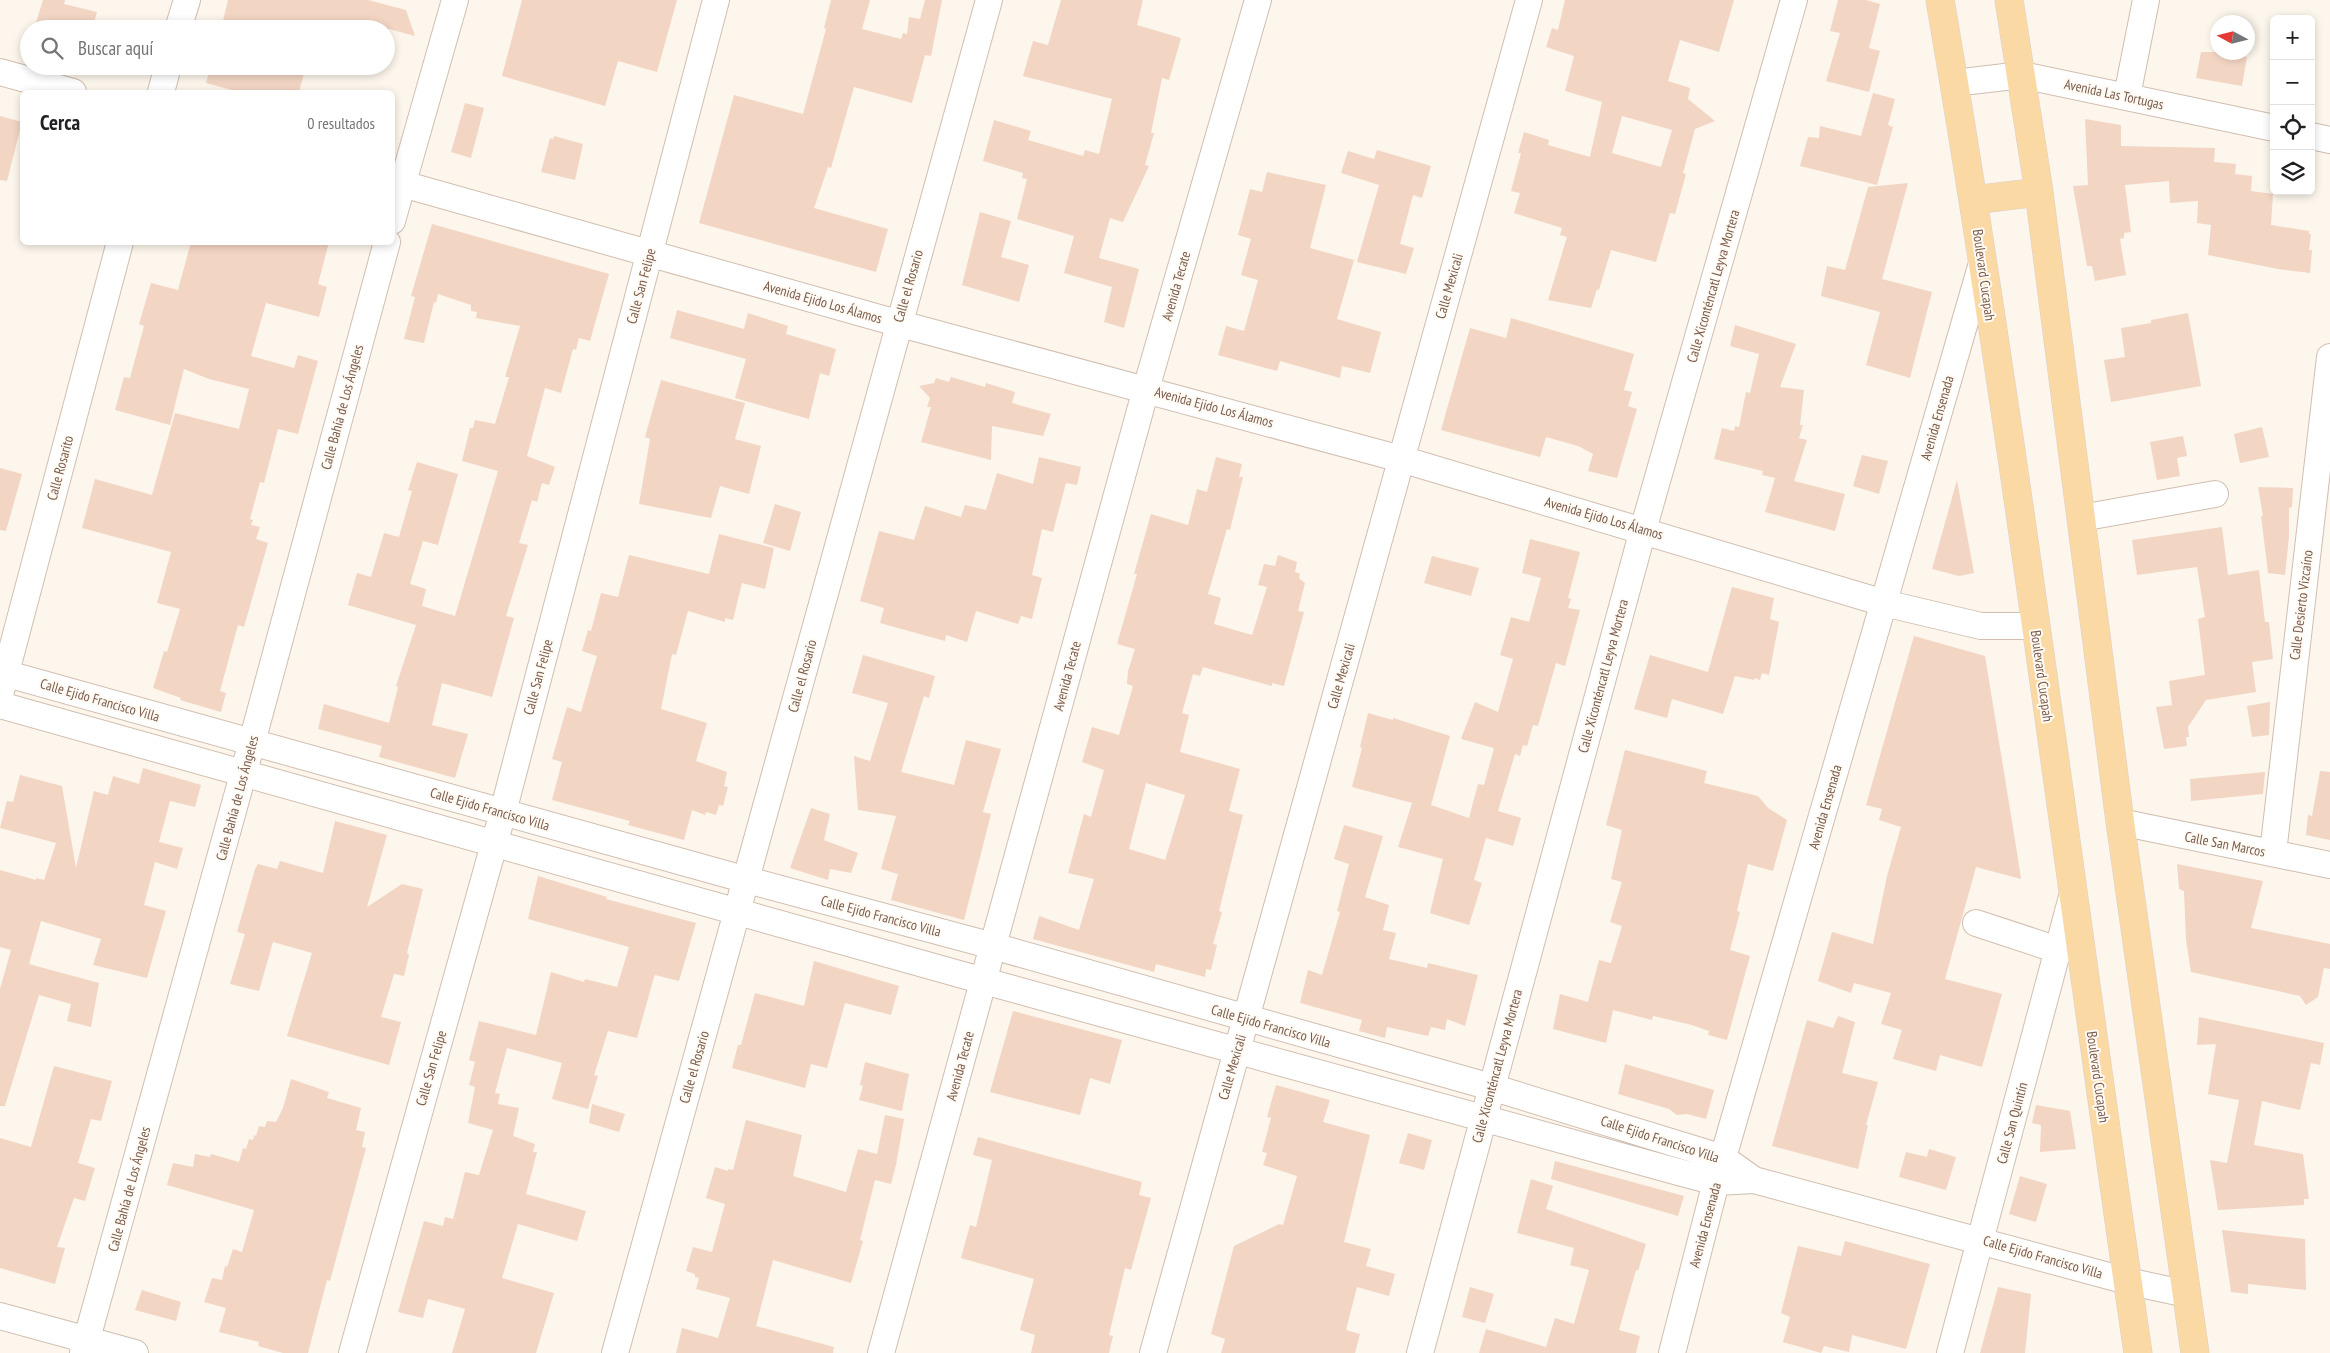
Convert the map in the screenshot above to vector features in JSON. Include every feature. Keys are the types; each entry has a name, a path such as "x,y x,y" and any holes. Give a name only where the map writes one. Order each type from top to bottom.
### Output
{"main road":[{"name":"Boulevard Cucapah","path":"1940,0 1973,200 2138,1353"},
{"path":"2009,0 2039,192 2120,822 2195,1353"},
{"path":"1973,200 2039,192"}],"street":[{"path":"180,20 186,0"},
{"path":"395,202 398,183 455,0"},
{"name":"Calle San Felipe","path":"352,1353 503,812 716,0"},
{"name":"Calle el Rosario","path":"615,1353 747,880 897,323 989,0"},
{"name":"Avenida Tecate","path":"881,1353 1146,389 1258,0"},
{"name":"Calle Mexicali","path":"1152,1353 1529,0"},
{"name":"Calle Xiconténcatl Leyva Mortera","path":"1420,1353 1643,530 1794,0"},
{"path":"2127,96 2146,0"},
{"path":"0,72 66,90"},
{"path":"162,90 166,75"},
{"name":"Avenida Las Tortugas","path":"1954,83 2022,75 2270,127"},
{"path":"2315,137 2330,140"},
{"name":"Avenida Ejido Los Álamos","path":"398,183 897,323 1401,459 1884,603 1980,626 2035,626"},
{"name":"Calle Rosarito","path":"2,679 119,245"},
{"name":"Calle Bahía de Los Ángeles","path":"85,1346 244,773 386,245"},
{"name":"Avenida Ensenada","path":"1672,1353 1719,1170 1982,263"},
{"name":"Calle Desierto Vizcaíno","path":"2273,853 2330,357"},
{"path":"2081,518 2215,494"},
{"name":"Calle Ejido Francisco Villa","path":"2,679 252,742 747,880 993,946 1491,1088 1719,1170"},
{"name":"Calle Ejido Francisco Villa","path":"0,705 1482,1119 1719,1170 2127,1281 2187,1294"},
{"name":"Calle San Marcos","path":"2120,822 2330,865"},
{"name":"Calle San Quintín","path":"1950,1353 2073,892"},
{"path":"1976,923 2058,950"},
{"path":"0,1316 85,1346 135,1353"}],"building":[{"path":"43,0 65,0 64,4 97,12 95,20 37,20"},
{"path":"228,0 368,0 406,10 415,36 395,31 395,20 223,20"},
{"path":"522,0 677,0 657,72 618,61 605,106 502,76"},
{"path":"831,0 870,0 862,29 901,39 903,33 907,34 909,17 920,19 925,0 942,0 931,56 925,55 912,103 854,87 831,168 828,167 814,208 888,229 876,272 699,223 734,95 803,114 826,29 824,28"},
{"path":"1061,0 1143,0 1137,25 1181,38 1169,80 1162,78 1151,133 1154,133 1145,165 1149,166 1123,222 1110,218 1099,258 1139,269 1124,328 1104,322 1112,287 1064,273 1074,236 1017,219 1027,179 1022,178 1023,173 983,161 994,120 1031,131 1028,140 1083,156 1085,150 1099,154 1112,99 1023,76 1033,41 1048,45"},
{"path":"1565,0 1734,0 1719,52 1680,40 1668,81 1690,88 1688,99 1715,121 1695,129 1683,173 1686,174 1675,214 1670,213 1656,262 1611,250 1599,290 1597,289 1591,308 1548,300 1567,237 1560,235 1562,228 1514,213 1520,193 1511,191 1521,153 1518,153 1524,132 1549,140 1548,145 1590,157 1602,102 1565,91 1574,56 1546,47 1552,28 1558,30","holes":["1622,116 1672,130 1661,167 1612,153"]},
{"path":"1838,0 1866,0 1880,4 1869,48 1880,51 1869,92 1826,81 1840,33 1830,31"},
{"path":"2201,52 2210,52 2210,60 2246,60 2242,86 2196,78"},
{"path":"208,75 304,75 300,90 232,90 206,83"},
{"path":"1873,93 1895,99 1888,125 1893,127 1877,185 1800,166 1808,137 1819,138 1820,126 1861,136"},
{"path":"465,103 484,108 471,158 451,152"},
{"path":"0,116 20,121 20,130 7,181 0,180"},
{"path":"2085,119 2121,125 2121,146 2215,148 2214,162 2236,164 2235,174 2252,176 2251,191 2273,195 2271,225 2309,231 2309,234 2311,234 2309,250 2312,250 2310,273 2278,269 2208,255 2211,225 2197,223 2198,201 2170,203 2169,181 2125,185 2131,232 2124,233 2124,238 2120,239 2126,275 2095,281 2092,266 2087,266 2073,186 2088,185"},
{"path":"554,136 583,144 575,180 541,172 550,138 553,139"},
{"path":"1377,150 1431,166 1422,198 1413,195 1400,244 1414,248 1406,274 1357,262 1379,185 1341,173 1348,151 1374,159"},
{"path":"1267,172 1326,185 1310,248 1354,260 1337,319 1381,332 1370,373 1342,366 1340,378 1280,361 1277,371 1218,355 1226,326 1244,331 1258,280 1241,275 1251,239 1238,235 1250,189 1262,192"},
{"path":"1908,183 1882,279 1932,292 1910,378 1866,365 1880,312 1821,296 1827,266 1845,270 1868,187"},
{"path":"980,212 1011,221 1001,257 1029,265 1019,302 962,285"},
{"path":"432,224 609,274 590,341 579,338 576,350 573,349 561,393 545,388 527,456 555,467 549,485 542,483 537,502 532,500 519,543 528,545 506,616 514,618 492,697 442,683 432,725 468,734 455,778 379,757 382,746 318,729 324,704 389,723 398,687 396,686 416,625 348,605 357,573 371,577 384,533 399,537 412,491 408,490 417,462 458,474 438,545 423,541 410,584 426,589 422,606 455,616 498,471 462,461 470,428 473,428 475,420 495,424 509,377 505,377 520,326 476,318 477,312 471,311 471,305 438,294 436,303 434,302 424,343 404,339 415,297 411,296"},
{"path":"190,245 328,245 318,284 327,287 319,317 266,303 251,356 294,368 298,355 318,361 298,434 278,429 264,483 260,482 250,519 253,520 251,525 260,527 256,539 268,543 244,627 238,625 220,691 226,693 221,712 180,700 181,698 153,688 164,651 167,652 180,609 157,603 171,552 82,528 95,479 152,495 175,413 239,429 249,389 209,379 184,369 170,425 115,410 124,377 130,378 144,326 139,324 151,283 178,290"},
{"path":"677,310 744,329 748,313 788,326 786,334 836,349 829,376 820,373 809,419 735,398 746,359 670,338"},
{"path":"2188,313 2201,386 2111,402 2104,360 2125,357 2121,328 2151,323 2151,320"},
{"path":"1511,318 1634,354 1624,390 1632,392 1628,406 1637,409 1617,478 1588,471 1593,454 1578,446 1546,437 1540,457 1441,430 1470,328 1506,338"},
{"path":"1735,325 1796,344 1780,387 1804,390 1800,425 1803,425 1799,438 1807,440 1794,481 1845,494 1835,531 1765,512 1775,478 1762,475 1763,471 1714,459 1722,428 1734,431 1735,426 1739,427 1746,392 1750,393 1759,354 1730,346"},
{"path":"951,377 985,387 986,383 1015,392 1012,403 1051,414 1043,436 992,426 991,460 921,442 931,407 927,407 930,398 919,386 934,383 936,378 949,382"},
{"path":"661,380 745,403 735,439 761,446 749,494 720,486 711,518 639,504 650,439 645,437"},
{"path":"2262,427 2269,457 2240,463 2234,434"},
{"path":"2183,436 2187,456 2177,458 2180,476 2157,480 2150,442"},
{"path":"1862,455 1888,461 1879,494 1853,486"},
{"path":"1039,457 1081,467 1077,485 1066,483 1053,532 1042,529 1032,575 1042,578 1032,619 1021,616 1018,624 976,611 967,642 946,635 945,641 880,623 884,608 860,601 879,531 914,540 925,506 961,517 965,505 986,510 997,473 1033,484"},
{"path":"1216,457 1242,464 1239,477 1243,477 1230,530 1227,529 1208,594 1221,598 1214,624 1252,635 1267,587 1258,585 1264,564 1275,566 1278,555 1297,562 1295,572 1300,574 1299,578 1305,583 1298,611 1304,612 1284,686 1272,683 1272,686 1203,667 1200,676 1193,674 1182,713 1189,715 1180,752 1240,769 1229,811 1243,815 1219,911 1222,912 1213,944 1217,945 1211,970 1206,969 1205,977 1156,964 1154,972 1033,939 1039,916 1079,930 1094,879 1068,873 1084,814 1091,817 1104,770 1082,762 1092,727 1119,735 1133,686 1127,684 1128,671 1135,649 1117,644 1137,574 1134,574 1151,514 1188,525 1197,489 1207,492","holes":["1146,783 1185,795 1165,860 1129,849"]},
{"path":"0,468 22,474 6,531 0,530"},
{"path":"1957,480 1974,573 1959,576 1932,569"},
{"path":"2258,487 2293,488 2292,507 2289,508 2289,537 2285,575 2268,573 2261,516 2263,516"},
{"path":"775,504 801,512 790,551 763,543"},
{"path":"2222,527 2228,575 2259,570 2265,622 2269,622 2273,659 2252,662 2256,692 2206,700 2188,727 2189,737 2186,737 2187,746 2164,749 2156,707 2172,705 2169,681 2205,675 2198,619 2205,617 2197,567 2137,575 2132,540"},
{"path":"719,534 774,548 765,589 742,583 733,620 725,618 725,622 688,611 676,655 672,654 661,709 707,723 696,761 727,772 724,786 728,787 723,806 719,805 716,815 706,812 705,815 692,810 684,840 628,825 630,821 552,800 562,762 552,759 567,707 581,712 597,656 582,651 588,630 591,631 601,593 618,597 629,555 709,574"},
{"path":"1530,539 1580,552 1568,598 1571,599 1568,608 1580,610 1565,666 1556,663 1538,726 1533,725 1527,746 1523,745 1520,756 1515,754 1498,811 1521,818 1513,846 1486,838 1474,880 1482,883 1469,925 1430,913 1443,859 1398,847 1412,803 1352,787 1362,748 1360,747 1368,713 1393,720 1393,718 1450,736 1431,805 1469,818 1478,784 1484,785 1494,748 1461,739 1475,702 1498,712 1513,659 1500,655 1511,617 1529,622 1541,578 1522,573"},
{"path":"1432,556 1479,568 1471,596 1424,583"},
{"path":"1732,587 1774,598 1770,619 1779,622 1769,675 1762,673 1760,680 1735,676 1723,714 1672,699 1667,718 1634,709 1650,655 1708,672"},
{"path":"1914,636 1985,656 2016,846 2021,879 1976,867 1945,979 2002,994 1982,1067 1940,1055 1936,1071 1893,1059 1902,1030 1881,1024 1891,993 1854,983 1851,993 1818,981 1832,932 1873,944 1887,876 1901,827 1879,820 1882,809 1866,805"},
{"path":"863,655 935,676 929,698 924,696 901,772 954,785 966,740 1001,749 983,812 991,814 964,920 891,900 898,874 881,869 896,816 858,810 854,756 870,761 888,703 852,693"},
{"path":"2270,702 2269,735 2252,737 2247,706"},
{"path":"1625,750 1707,771 1704,783 1758,796 1768,808 1787,820 1773,871 1748,864 1737,911 1740,912 1730,950 1750,956 1727,1040 1708,1035 1709,1031 1692,1025 1653,1016 1652,1020 1613,1010 1606,1043 1553,1029 1560,994 1588,1002 1599,960 1611,963 1622,926 1610,922 1622,882 1611,879 1622,830 1606,825"},
{"path":"143,768 201,785 195,807 170,801 159,842 183,848 177,869 155,862 144,905 166,911 147,978 93,965 101,939 41,921 29,964 99,983 91,1027 67,1021 71,1004 39,995 5,1106 0,1106 0,989 11,950 0,947 0,870 36,880 36,878 44,880 56,843 0,828 7,801 13,802 20,775 62,786 76,868 94,791 108,795 113,776 139,784"},
{"path":"2320,771 2330,772 2330,840 2306,835 2308,815 2312,816"},
{"path":"2265,772 2263,794 2191,801 2190,779"},
{"path":"811,808 830,814 824,840 858,853 851,873 830,869 828,880 790,868"},
{"path":"335,821 387,835 367,907 402,884 423,889 407,953 409,955 404,976 394,974 381,1017 401,1022 389,1065 287,1036 312,953 273,942 259,991 230,984 245,934 237,932 258,864 277,869 280,861 323,873"},
{"path":"1344,825 1383,836 1365,897 1389,905 1383,930 1396,933 1389,959 1427,968 1428,963 1478,975 1465,1026 1447,1019 1445,1030 1431,1027 1428,1036 1387,1027 1385,1038 1359,1031 1362,1020 1300,1003 1308,970 1322,975 1340,912 1337,911 1349,864 1334,859"},
{"path":"2177,864 2263,881 2251,928 2330,944 2330,969 2324,968 2318,997 2306,1005 2300,996 2191,972 2186,940 2184,891 2179,889"},
{"path":"538,876 607,897 606,899 696,923 679,981 655,975 637,1038 608,1031 594,1075 598,1076 588,1109 552,1099 562,1063 507,1048 495,1093 500,1094 498,1104 519,1108 513,1136 535,1144 533,1152 537,1152 526,1194 586,1211 577,1241 518,1224 502,1278 554,1293 536,1353 452,1353 465,1309 428,1299 423,1318 398,1312 424,1221 443,1226 445,1217 453,1219 465,1172 479,1175 493,1130 468,1123 475,1087 469,1085 475,1062 469,1060 479,1021 536,1035 551,972 584,982 585,979 617,987 629,947 528,919"},
{"path":"814,961 899,986 891,1015 845,1003 827,1068 811,1064 805,1088 732,1068 738,1045 741,1045 755,993 804,1006"},
{"path":"1013,1011 1122,1040 1110,1084 1090,1078 1080,1115 990,1092"},
{"path":"1838,1016 1855,1022 1842,1073 1878,1082 1866,1125 1868,1125 1858,1169 1772,1146 1807,1020 1833,1028"},
{"path":"2199,1017 2324,1043 2320,1065 2311,1063 2300,1110 2262,1101 2254,1145 2303,1154 2309,1199 2304,1199 2304,1205 2218,1210 2210,1160 2227,1163 2239,1100 2208,1094 2216,1044 2197,1045"},
{"path":"865,1062 909,1074 902,1111 859,1100 863,1086 860,1085"},
{"path":"1625,1064 1714,1090 1706,1119 1687,1114 1677,1115 1669,1109 1618,1094"},
{"path":"54,1066 112,1081 101,1121 91,1119 78,1163 95,1168 85,1201 74,1198 57,1247 65,1248 55,1284 0,1268 0,1138 31,1147"},
{"path":"291,1079 329,1092 327,1098 361,1108 356,1130 365,1132 362,1147 366,1148 330,1281 327,1280 308,1353 283,1353 258,1346 259,1342 219,1332 226,1308 204,1302 212,1278 222,1280 225,1266 227,1267 233,1249 242,1252 254,1210 167,1185 173,1163 193,1167 195,1154 210,1157 211,1154 239,1162 243,1148 246,1149 249,1139 253,1140 254,1135 256,1136 259,1126 265,1127 267,1121 276,1122 283,1108"},
{"path":"1276,1085 1330,1100 1323,1122 1370,1135 1344,1242 1371,1249 1366,1266 1395,1274 1389,1296 1357,1287 1346,1330 1360,1334 1355,1353 1221,1353 1225,1339 1211,1334 1234,1246 1279,1224 1283,1225 1297,1176 1263,1165 1267,1153 1262,1152 1271,1118 1267,1117"},
{"path":"592,1104 625,1114 619,1132 589,1123"},
{"path":"2036,1105 2070,1111 2076,1149 2040,1152 2041,1125 2032,1123"},
{"path":"885,1115 904,1119 896,1165 891,1184 875,1180 860,1240 863,1241 851,1283 773,1260 756,1326 834,1347 833,1353 676,1353 682,1328 718,1338 730,1298 696,1289 699,1278 695,1277 695,1274 686,1271 693,1247 712,1252 725,1204 706,1198 715,1167 728,1171 728,1169 733,1170 746,1120 802,1135 793,1176 846,1192 858,1149 877,1154"},
{"path":"1408,1133 1432,1140 1424,1170 1399,1163"},
{"path":"978,1137 1142,1182 1139,1195 1151,1198 1131,1270 1125,1268 1109,1335 1113,1336 1109,1353 1031,1353 1035,1335 1020,1330 1034,1279 961,1258 970,1225 976,1227 992,1160 973,1155"},
{"path":"1929,1149 1956,1157 1946,1190 1899,1177 1906,1152 1927,1157"},
{"path":"1555,1161 1684,1196 1678,1216 1551,1179"},
{"path":"2020,1176 2047,1184 2036,1222 2009,1214"},
{"path":"1531,1179 1553,1186 1546,1209 1646,1244 1638,1271 1636,1270 1619,1330 1640,1336 1636,1353 1479,1353 1486,1329 1546,1347 1555,1318 1574,1324 1589,1270 1570,1265 1574,1248 1517,1233"},
{"path":"2222,1230 2305,1239 2306,1290 2248,1284 2248,1294 2231,1292"},
{"path":"1845,1241 1930,1264 1906,1349 1852,1335 1849,1352 1824,1346 1821,1353 1783,1342 1790,1317 1781,1313 1798,1246 1841,1256"},
{"path":"1470,1287 1494,1294 1485,1323 1462,1317"},
{"path":"1998,1287 2031,1294 2025,1353 1980,1353"},
{"path":"142,1290 181,1302 176,1321 135,1310"}]}
